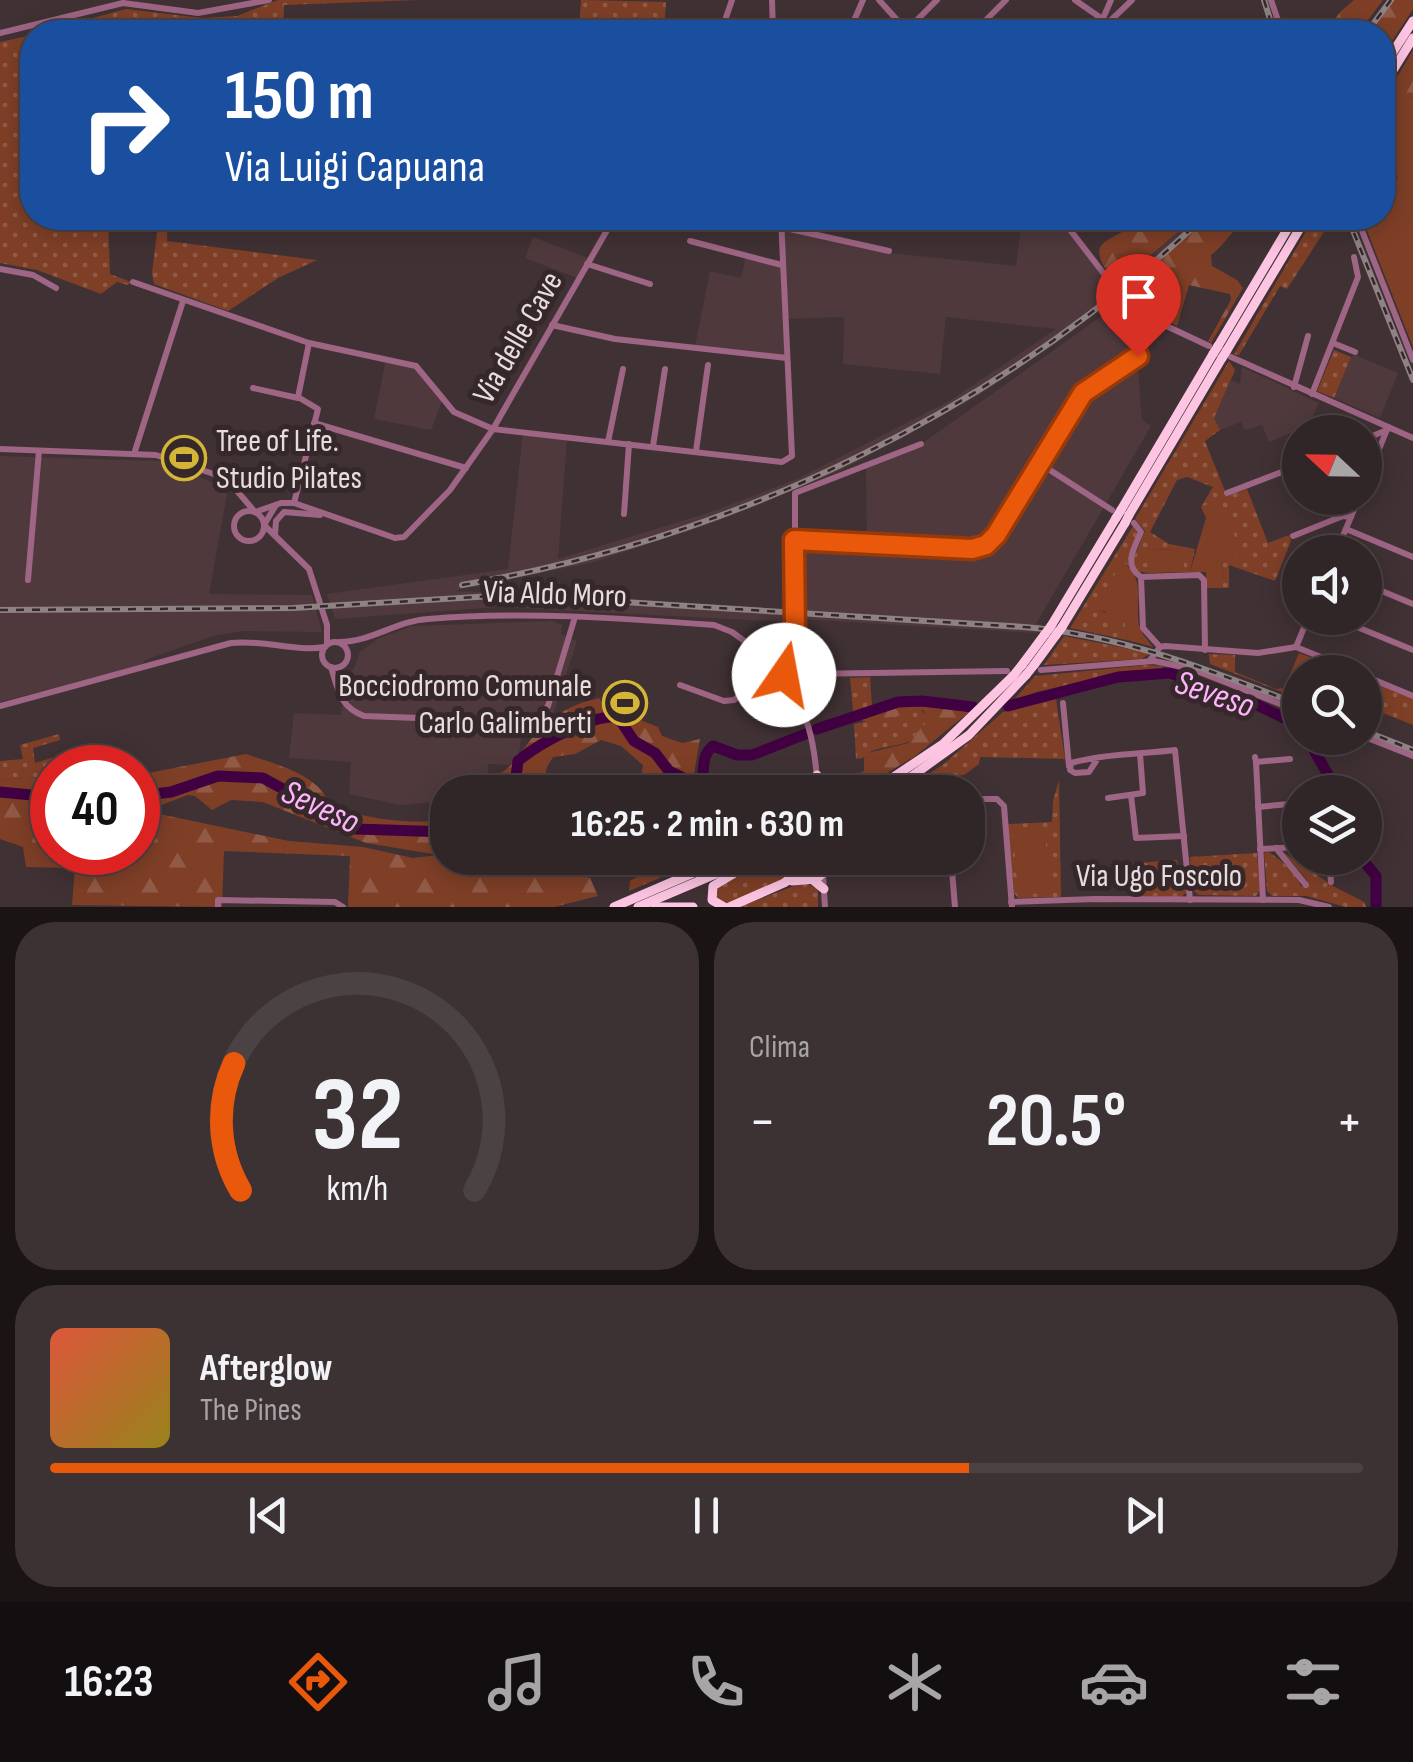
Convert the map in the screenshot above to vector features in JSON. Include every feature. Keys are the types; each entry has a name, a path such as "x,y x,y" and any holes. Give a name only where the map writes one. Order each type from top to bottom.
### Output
{"highway":[{"path":"1395,49 1413,22"},
{"path":"1395,67 1413,38"},
{"path":"915,775 991,714 1054,630 1220,352 1287,230"},
{"path":"1220,352 1298,230"},
{"path":"896,775 932,752 978,713 1010,673 1038,667 1054,630"},
{"path":"637,902 677,875"},
{"path":"637,902 693,875"},
{"path":"614,907 710,875"},
{"path":"729,875 714,884 711,897 726,907 798,875"},
{"path":"784,883 820,875 824,890"},
{"path":"654,907 693,907"}],"street":[{"path":"55,20 123,4 198,14 270,0"},
{"path":"879,0 896,20"},
{"path":"918,20 937,0"},
{"path":"986,20 1006,0"},
{"path":"1075,0 1101,20"},
{"path":"1112,20 1132,0"},
{"name":"Via delle Cave","path":"337,517 404,538 448,492 493,429 607,230"},
{"path":"133,282 309,342 416,366 454,412 493,429 782,462 792,456 781,230"},
{"path":"790,230 888,252"},
{"path":"1070,230 1140,318 1413,438"},
{"path":"1362,230 1413,360"},
{"path":"690,241 782,265"},
{"path":"1312,394 1359,275 1354,257"},
{"path":"587,264 650,284"},
{"path":"0,269 33,275 56,288"},
{"path":"134,454 184,301"},
{"path":"794,540 979,548 996,535 1083,393 1138,356 1140,318"},
{"path":"552,325 615,339 787,358"},
{"path":"1294,387 1308,336"},
{"path":"298,398 309,342"},
{"path":"1333,344 1355,352"},
{"path":"696,450 708,365"},
{"path":"608,442 623,369"},
{"path":"653,446 665,369"},
{"path":"253,388 316,406 294,503"},
{"path":"314,423 466,468"},
{"path":"1382,432 1388,429"},
{"path":"1382,443 1388,429"},
{"path":"624,514 629,444"},
{"path":"814,775 812,731 803,707 784,678 795,632 794,493 922,444"},
{"path":"0,449 156,455 222,476 309,569 327,626 348,651 336,686"},
{"path":"28,580 39,451"},
{"path":"1039,463 1141,532 1131,562 1132,569 1141,577 1203,577 1205,650"},
{"path":"1227,494 1282,471"},
{"path":"238,492 234,530 240,538 249,542 270,538 284,544"},
{"path":"238,516 294,503 337,517"},
{"path":"258,539 268,514 277,505"},
{"path":"275,536 276,520 286,512 337,517"},
{"path":"1343,535 1349,516"},
{"path":"1296,535 1349,516"},
{"path":"1346,529 1413,557"},
{"path":"1141,577 1144,628 1160,647 1258,653 1296,646 1317,655"},
{"path":"1382,591 1413,604"},
{"name":"Via Aldo Moro","path":"339,642 362,640 398,624 419,620 496,613 714,625 768,656"},
{"path":"305,649 330,667 348,708 364,716 527,722 548,706 574,617"},
{"path":"323,660 327,626"},
{"path":"1296,646 1301,635"},
{"path":"1376,635 1413,650"},
{"path":"330,667 346,662 362,640"},
{"path":"0,706 232,643 305,649 339,642"},
{"path":"744,643 756,684 796,696"},
{"path":"752,666 790,647"},
{"path":"1148,662 1160,647"},
{"path":"768,656 805,674"},
{"path":"1038,667 1148,662 1192,669 1282,705"},
{"path":"775,688 784,678 805,674 1010,673"},
{"path":"803,707 800,680 805,674"},
{"path":"1382,683 1413,696"},
{"path":"680,685 724,701 734,700 756,684"},
{"path":"1063,703 1073,773 1089,772 1098,758"},
{"path":"1382,744 1413,756"},
{"path":"1070,767 1073,762 1175,750 1190,900"},
{"path":"1108,798 1144,791 1140,754"},
{"path":"1263,900 1255,760 1290,759"},
{"path":"1131,795 1136,838 1184,836"},
{"path":"985,799 1002,803 1012,905"},
{"path":"1258,807 1282,805"},
{"path":"1276,848 1306,886"},
{"path":"1260,849 1282,848"},
{"path":"953,875 956,907"},
{"path":"1330,875 1331,882"},
{"path":"824,890 826,907"},
{"name":"Via Ugo Foscolo","path":"1012,905 1263,900 1330,907"},
{"path":"218,904 335,902 343,907"}],"shaded area":[{"path":"782,230 890,253 1016,266 1020,230 1067,230 1113,288 1110,291 1115,298 979,395 841,470 720,520 594,562 453,591 791,610 789,622 498,607 335,619 327,594 508,569 523,433 567,439 558,559 711,512 797,479 951,400 1056,329 946,317 940,374 843,364 844,317 786,319"},
{"path":"1180,230 1195,230 1124,290 1119,283"},
{"path":"533,237 591,259 580,279 525,258"},
{"path":"746,257 781,266 785,357 695,346 710,271 741,278"},
{"path":"1116,306 1134,319 1142,420 1151,426 1036,624 1042,625 1037,633 798,619 798,545 867,549 866,467 917,447"},
{"path":"1355,355 1398,373 1381,415 1334,398"},
{"path":"386,359 415,367 443,399 431,430 374,419"},
{"path":"1242,367 1319,403 1313,415 1282,415 1282,437 1269,442 1262,425 1245,430 1241,422 1220,430 1214,418 1231,380 1240,384"},
{"path":"0,456 161,461 228,489 209,594 312,595 322,632 243,631 213,636 143,664 0,702"},
{"path":"553,621 562,625 561,634 577,641 554,712 541,728 522,733 519,753 512,765 488,764 488,775 430,775 430,802 400,805 349,794 351,762 289,758 294,713 341,715 345,678 360,652 379,638 412,626"}],"green space":[{"path":"278,0 417,0 284,5 283,20 85,20 126,9 202,18 237,16"},
{"path":"581,0 666,2 665,20 580,20"},
{"path":"1354,0 1383,0 1368,20 1334,20"},
{"path":"1394,0 1413,0 1413,9 1395,37 1395,20 1380,20"},
{"path":"20,38 20,230 108,230 110,274 131,282 128,285 117,282 101,294 37,270 0,263 0,42"},
{"path":"1413,50 1413,96 1404,99 1395,130 1395,81"},
{"path":"1413,96 1413,347 1367,230 1395,230 1395,126 1404,99"},
{"path":"157,230 167,230 167,241 317,260 278,278 228,311 154,284"},
{"path":"1125,230 1180,230 1116,285 1100,257 1104,243"},
{"path":"1195,230 1235,230 1211,255 1212,266 1237,280 1243,288 1211,343 1208,341 1231,300 1230,294 1189,285 1177,326 1136,305 1123,291"},
{"path":"1307,230 1325,230 1287,289 1280,286 1239,355 1234,354"},
{"path":"1334,350 1351,357 1334,398 1317,391"},
{"path":"1229,361 1235,370 1214,418 1220,430 1205,441 1227,496 1247,489 1268,543 1282,538 1282,564 1275,581 1229,565 1229,588 1221,588 1221,578 1225,577 1221,563 1241,554 1220,500 1201,507 1213,487 1187,477 1177,480 1150,532 1169,544 1195,549 1190,572 1184,572 1182,549 1148,550 1148,573 1137,571 1133,560 1145,531 1135,519"},
{"path":"1220,499 1242,554 1221,563 1225,577 1221,578 1221,588 1207,588 1206,572 1190,572 1206,518 1201,507"},
{"path":"1133,526 1138,534 1131,567 1123,563 1099,610 1125,621 1127,640 1070,628"},
{"path":"1183,549 1184,572 1148,573 1148,550"},
{"path":"1122,562 1137,582 1139,625 1153,647 1127,640 1125,621 1106,618 1106,612 1099,610 1100,598"},
{"path":"1064,636 1151,653 1141,659 1044,665"},
{"path":"1209,654 1235,655 1235,672 1282,688 1282,692 1210,664"},
{"path":"1162,666 1165,670 1080,682 1013,701 1035,676"},
{"path":"870,677 872,706 853,712 850,678"},
{"path":"1382,685 1413,698 1413,725 1382,713"},
{"path":"600,698 602,705 658,727 662,736 682,743 700,739 694,775 641,775 643,765 621,746 601,740 575,754 553,757 545,775 496,775 511,765 547,723 571,707"},
{"path":"1056,699 1065,759 980,757 979,764 964,775 927,775 945,763 1003,712"},
{"path":"915,703 969,712 914,757 883,775 855,775 864,771 864,754 908,743 929,719 923,710 870,722 861,717"},
{"path":"921,710 929,717 917,737 856,759 854,724"},
{"path":"59,734 60,740 30,745 30,778 0,780 0,761 23,759 20,745"},
{"path":"246,754 305,777 329,803 343,809 386,820 430,822 430,854 366,843 263,802 231,800 212,810 188,795 160,805 160,771"},
{"path":"30,778 30,867 26,867 23,847 0,839 0,780"},
{"path":"1059,780 1061,897 1018,898 1014,893 1008,824 1052,822"},
{"path":"160,814 289,841 363,847 413,858 430,856 430,875 578,875 590,878 598,896 554,907 348,907 350,856 224,851 222,907 72,905 74,875 160,875"},
{"path":"1045,827 1049,893 1018,895 1013,829"},
{"path":"1269,852 1282,862 1282,875 1294,875 1301,886 1307,885 1303,875 1317,875 1364,902 1366,907 1346,907 1306,896 1272,896 1267,891 1264,853"},
{"path":"1257,853 1260,891 1256,896 1199,895 1193,890 1190,857"},
{"path":"1177,860 1180,885 1186,886 1187,892 1181,897 1130,896 1123,864"},
{"path":"641,875 667,875 629,891 630,881"},
{"path":"737,875 789,875 755,894 719,903 713,892 723,881"},
{"path":"804,882 818,889 818,907 739,907"}],"waterway":[{"name":"Seveso","path":"1008,706 1118,677 1170,673 1282,717"},
{"name":"Seveso","path":"817,729 898,702 973,707"},
{"name":"Seveso","path":"516,775 518,761 538,747 607,717 618,717 634,741 655,753 677,775"},
{"name":"Seveso","path":"702,775 706,756 713,746 737,755 752,755 808,733"},
{"name":"Seveso","path":"1317,755 1328,775"},
{"name":"Seveso","path":"160,793 218,776 263,778 356,829 430,831"},
{"name":"Seveso","path":"0,792 30,795"},
{"name":"Seveso","path":"1375,875 1376,907"}],"railway":[{"path":"1264,0 1270,20"},
{"path":"1376,20 1391,0"},
{"path":"462,585 565,563 666,535 764,499 859,456 951,406 1040,350 1124,287 1189,230"},
{"path":"1353,230 1413,380"},
{"path":"0,610 293,608 511,595 1024,627 1130,646 1282,698"},
{"path":"1382,738 1413,750"}],"place":[{"name":"Tree of Life. Studio Pilates","path":"184,458"},
{"name":"Bocciodromo Comunale Carlo Galimberti","path":"625,703"}],"route":[{"path":"784,675 783,666 795,632 794,540 972,549 986,545 996,535 1083,393 1138,356"}]}
